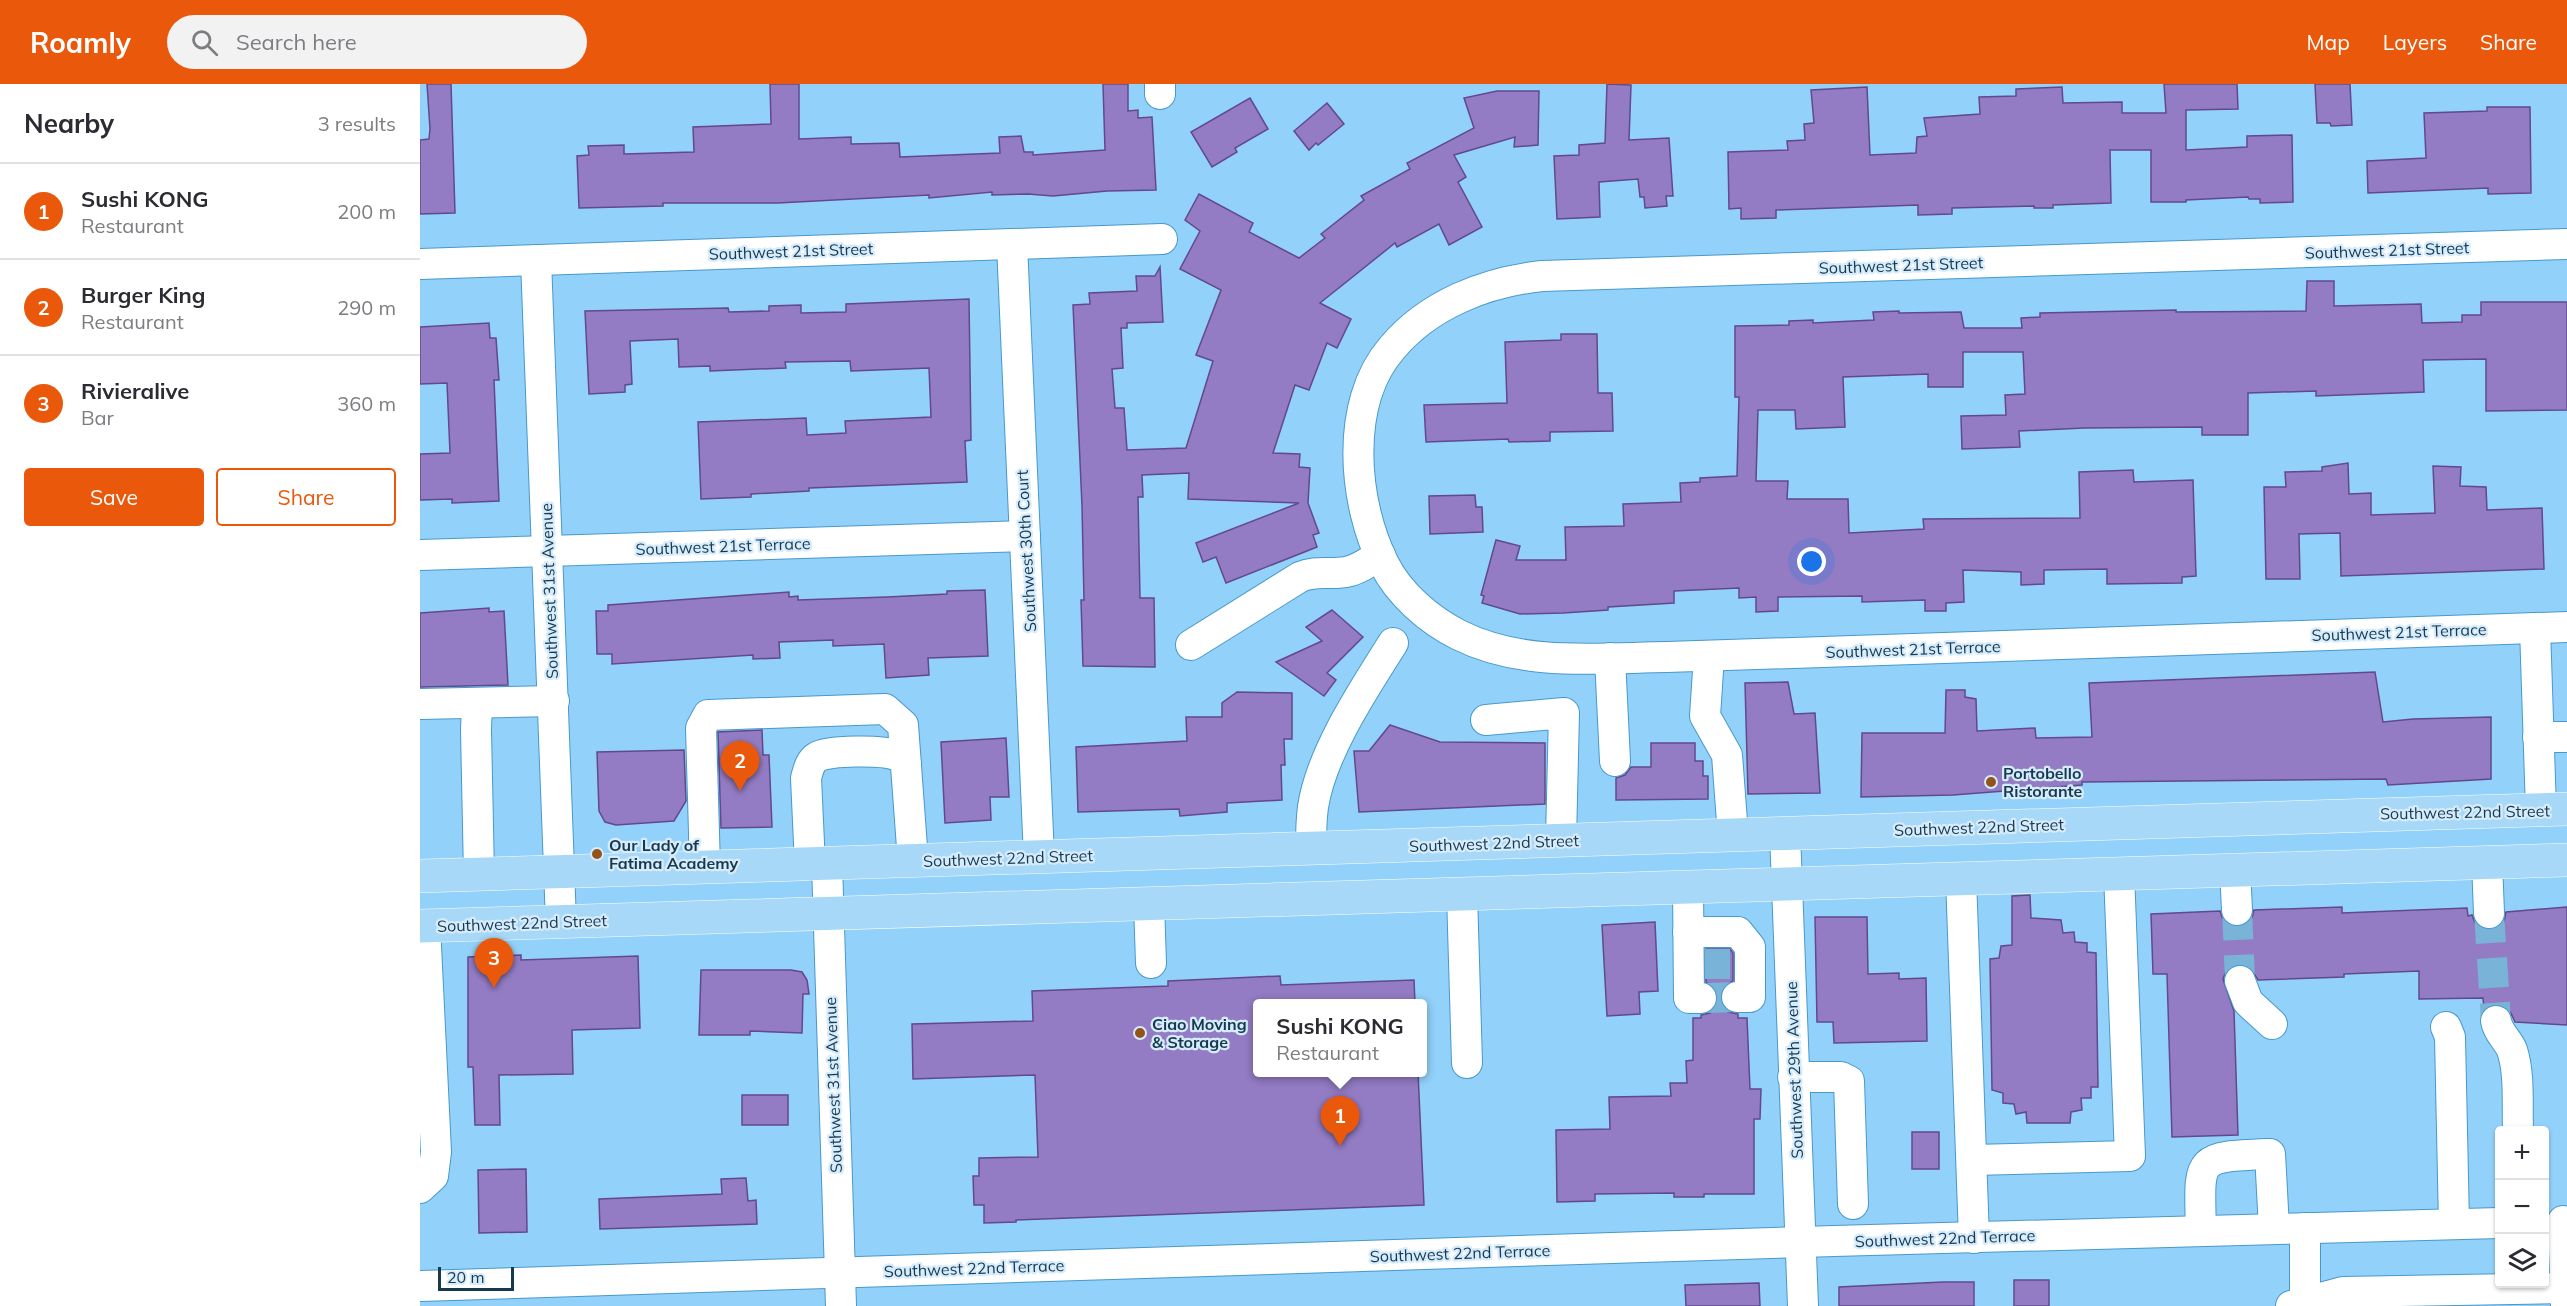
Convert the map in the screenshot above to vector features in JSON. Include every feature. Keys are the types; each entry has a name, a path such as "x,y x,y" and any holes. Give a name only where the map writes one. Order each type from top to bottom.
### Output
{"main road":[{"name":"Southwest 22nd Street","path":"420,876 2554,809"},
{"path":"2234,818 2235,869"},
{"path":"1039,857 1041,907"},
{"name":"Southwest 22nd Street","path":"422,926 2567,860"}],"street":[{"name":"Southwest 21st Street","path":"420,264 1162,239"},
{"name":"Southwest 30th Court","path":"1012,244 1039,857"},
{"name":"Southwest 21st Street","path":"1358,476 1361,421 1367,396 1377,371 1390,350 1431,314 1459,297 1513,279 1542,276 2567,244"},
{"name":"Southwest 31st Avenue","path":"536,260 561,922"},
{"name":"Southwest 21st Terrace","path":"1358,476 1367,522 1380,555 1400,587 1418,607 1457,634 1480,645 1536,657 1709,656 2567,627"},
{"name":"Southwest 21st Terrace","path":"420,555 1025,536"},
{"path":"1191,645 1300,577 1311,572 1331,574 1349,572 1380,555"},
{"path":"2535,628 2553,737 2554,809"},
{"path":"1311,849 1313,807 1322,773 1357,701 1393,643"},
{"path":"1709,656 1705,716 1727,755 1733,835"},
{"path":"1610,658 1615,761"},
{"path":"420,705 554,701"},
{"path":"477,703 480,874"},
{"path":"705,868 701,728 708,715 885,710 903,726 913,861"},
{"path":"1486,720 1564,713 1561,840"},
{"name":"Southwest 31st Avenue","path":"841,1306 828,913 818,865 806,778 809,766 817,757 833,753 887,752 899,756 906,764"},
{"name":"Southwest 29th Avenue","path":"1785,833 1803,1306"},
{"path":"2487,862 2489,913"},
{"path":"2235,869 2237,910"},
{"path":"1972,1160 2130,1156 2119,873"},
{"path":"1961,878 1974,1238"},
{"path":"1688,887 1689,932 1694,964 1689,998 1701,998"},
{"path":"1462,894 1467,1063"},
{"path":"1149,904 1151,963"},
{"path":"420,1188 433,1176 436,1152 422,926"},
{"path":"1689,932 1738,932 1750,947 1743,964 1750,997 1737,998"},
{"path":"1743,964 1790,964"},
{"path":"2240,981 2248,1002 2272,1024"},
{"path":"2496,1022 2497,1028 2511,1048 2515,1061 2518,1126"},
{"path":"2446,1026 2450,1037 2451,1059 2454,1224"},
{"path":"1793,1077 1841,1077 1849,1081 1853,1204"},
{"path":"2201,1231 2200,1181 2202,1170 2210,1160 2222,1156 2270,1154 2274,1228"},
{"path":"2305,1228 2300,1305 2343,1292 2566,1294 2558,1222"},
{"name":"Southwest 22nd Terrace","path":"420,1286 1801,1242 2495,1223"}],"building":[{"path":"427,84 451,84 455,213 420,214 420,140 429,139 430,129"},
{"path":"770,84 799,84 799,139 851,137 851,144 899,143 900,157 1000,153 999,137 1021,136 1024,152 1033,152 1033,155 1105,150 1103,84 1128,84 1128,111 1138,110 1138,118 1152,117 1156,190 1107,191 1053,196 992,195 992,192 929,198 929,195 778,203 663,203 663,206 579,208 577,156 589,155 588,146 624,145 624,154 694,152 693,127 771,124"},
{"path":"1607,84 1631,85 1629,140 1669,138 1673,196 1666,196 1667,206 1645,208 1644,197 1640,197 1638,179 1599,182 1600,217 1557,219 1554,156 1579,155 1579,145 1605,143"},
{"path":"2164,84 2237,84 2238,109 2186,110 2186,150 2247,147 2247,136 2292,135 2293,202 2260,203 2260,199 2249,199 2248,197 2186,200 2186,202 2151,202 2151,150 2110,150 2111,203 2053,205 2053,208 2034,208 2034,206 1952,208 1952,214 1918,215 1918,205 1776,210 1776,218 1741,219 1741,208 1729,209 1728,152 1788,150 1787,141 1805,140 1804,124 1814,123 1811,90 1867,87 1870,155 1916,153 1917,137 1927,136 1924,118 1980,114 1979,97 2016,96 2016,89 2062,87 2063,103 2122,102 2122,113 2166,113"},
{"path":"2315,84 2350,84 2352,125 2331,126 2330,123 2317,123"},
{"path":"1497,91 1539,91 1538,145 1514,147 1515,137 1454,155 1466,177 1458,182 1482,227 1449,245 1439,224 1397,247 1395,243 1320,303 1351,319 1337,348 1327,343 1309,390 1295,385 1273,453 1300,454 1299,467 1310,468 1308,503 1319,533 1313,535 1317,547 1226,583 1216,557 1203,562 1196,543 1299,503 1188,499 1189,473 1142,475 1143,497 1138,497 1140,598 1154,598 1155,667 1083,666 1082,506 1073,305 1090,304 1089,293 1137,291 1136,276 1155,276 1160,267 1163,322 1127,323 1127,328 1121,328 1123,368 1112,369 1115,408 1124,408 1127,450 1186,448 1213,361 1196,355 1221,290 1180,269 1200,231 1185,220 1199,194 1253,223 1249,232 1299,258 1325,238 1321,234 1364,200 1361,196 1410,169 1407,163 1474,128 1464,98"},
{"path":"1250,98 1268,129 1235,148 1237,152 1212,167 1191,132"},
{"path":"1327,103 1344,124 1309,150 1294,131"},
{"path":"2487,107 2530,107 2531,193 2488,194 2488,188 2368,193 2367,161 2426,158 2424,113 2487,111"},
{"path":"2307,281 2334,281 2334,306 2421,304 2422,323 2462,322 2462,315 2481,315 2481,302 2567,302 2567,410 2486,411 2486,359 2423,360 2424,392 2316,396 2316,391 2248,393 2248,435 2202,435 2202,427 2019,431 2020,447 1962,449 1961,416 2006,415 2005,395 2025,394 2023,352 1963,352 1963,387 1928,387 1928,374 1843,377 1845,427 1796,429 1795,410 1758,410 1756,481 1788,481 1787,499 1848,499 1849,533 1924,529 1923,519 2080,518 2079,472 2133,470 2134,482 2193,480 2196,576 2182,577 2182,583 2107,584 2107,569 2044,570 2044,584 2021,585 2021,572 1963,570 1964,602 1946,603 1946,611 1925,611 1925,600 1862,602 1862,596 1778,597 1778,611 1756,612 1756,597 1739,598 1739,588 1674,591 1674,603 1608,607 1608,610 1563,613 1520,614 1482,603 1484,596 1481,595 1496,540 1520,546 1516,560 1566,560 1565,527 1624,526 1623,504 1681,502 1680,483 1700,482 1700,478 1737,476 1739,397 1735,397 1735,326 1789,325 1789,321 1813,320 1813,323 1874,320 1873,312 1899,311 1899,313 1961,312 1964,328 2022,328 2021,318 2040,317 2040,313 2176,310 2176,312 2306,311"},
{"path":"969,299 971,440 965,441 967,482 809,488 809,491 751,494 751,497 701,499 698,422 806,418 807,435 846,433 845,421 931,417 929,368 851,371 850,361 785,362 786,368 710,371 710,366 679,367 678,339 630,341 632,384 625,385 625,392 589,394 585,311 728,308 729,312 769,311 769,306 801,305 801,313 846,312 846,304"},
{"path":"489,323 490,338 496,338 499,380 494,380 499,501 452,503 452,499 420,500 420,454 450,453 447,383 420,384 420,327"},
{"path":"1561,334 1597,334 1598,393 1612,393 1613,431 1550,432 1550,441 1509,442 1508,439 1426,442 1424,405 1507,403 1505,342 1561,340"},
{"path":"2348,463 2349,494 2371,493 2371,515 2435,513 2433,466 2461,467 2460,486 2486,487 2487,510 2542,508 2544,569 2341,576 2340,533 2299,534 2300,579 2266,579 2264,487 2286,487 2285,472 2322,471 2322,467"},
{"path":"1475,495 1476,507 1482,507 1483,532 1430,534 1429,496"},
{"path":"985,590 988,656 928,658 929,675 886,678 884,644 833,646 833,640 779,642 780,658 753,659 753,655 612,664 612,654 597,654 596,611 608,611 608,605 789,592 789,597 798,596 798,600 947,594 947,591"},
{"path":"489,608 489,612 504,611 508,685 420,687 420,613"},
{"path":"1332,610 1363,637 1327,673 1336,680 1324,696 1276,662 1322,641 1306,627"},
{"path":"2375,672 2383,722 2491,717 2491,779 2388,785 2386,779 2082,782 2082,785 1953,795 1861,797 1862,733 1945,733 1946,690 1965,690 1965,697 1976,699 1977,731 2035,728 2036,738 2092,737 2089,683"},
{"path":"1788,682 1794,714 1815,713 1820,793 1748,794 1745,683"},
{"path":"1237,692 1292,693 1292,739 1284,739 1285,765 1281,765 1282,800 1227,803 1227,812 1180,816 1179,809 1078,812 1076,747 1187,741 1186,717 1222,717 1222,703"},
{"path":"1390,725 1440,742 1545,743 1545,804 1359,812 1354,751 1369,751"},
{"path":"762,730 763,755 769,755 772,827 721,828 718,732"},
{"path":"1006,738 1009,797 990,797 991,820 945,823 941,742"},
{"path":"1651,743 1695,743 1695,761 1703,761 1703,776 1708,776 1708,799 1616,800 1616,778 1625,775 1631,767 1651,767"},
{"path":"684,750 686,801 674,821 616,825 605,822 599,811 597,752"},
{"path":"2030,895 2031,918 2061,920 2063,933 2074,932 2075,942 2087,943 2087,952 2096,953 2098,1087 2091,1087 2091,1098 2081,1098 2082,1110 2071,1112 2070,1123 2027,1123 2026,1112 2016,1114 2014,1104 2003,1103 2003,1093 1992,1090 1990,959 1999,958 2001,946 2012,945 2012,896"},
{"path":"2342,907 2342,913 2467,908 2468,916 2472,915 2480,928 2489,930 2498,928 2504,922 2506,912 2567,907 2567,1025 2515,1022 2509,1009 2501,1005 2492,1004 2484,1009 2483,998 2419,999 2419,971 2344,974 2344,977 2258,980 2250,967 2242,964 2234,965 2226,971 2223,979 2234,1011 2238,1135 2172,1137 2167,974 2153,974 2151,914 2220,911 2223,920 2230,926 2237,927 2247,924 2254,910"},
{"path":"1815,917 1867,917 1868,974 1899,973 1899,979 1926,978 1927,1041 1834,1043 1833,1022 1817,1022"},
{"path":"1655,922 1658,991 1639,992 1640,1014 1607,1016 1602,925"},
{"path":"1706,949 1730,949 1733,953 1733,981 1722,988 1720,998 1722,1006 1728,1012 1738,1014 1738,1018 1747,1018 1750,1089 1761,1089 1760,1119 1754,1119 1754,1194 1704,1194 1704,1197 1674,1197 1674,1193 1595,1194 1595,1201 1557,1202 1556,1130 1610,1129 1609,1097 1671,1096 1670,1083 1687,1083 1686,1061 1693,1060 1693,1018 1701,1018 1701,1015 1710,1013 1718,999 1716,989 1706,982"},
{"path":"521,955 521,960 638,956 640,1028 572,1030 573,1074 499,1075 500,1125 475,1125 473,1067 468,1067 468,957"},
{"path":"701,970 802,972 807,980 809,994 803,994 802,1033 750,1031 750,1035 699,1035"},
{"path":"1280,976 1281,985 1414,980 1415,999 1253,999 1253,1077 1418,1077 1424,1205 984,1223 984,1205 974,1205 973,1176 979,1176 979,1158 1038,1157 1035,1075 913,1079 912,1024 1033,1021 1032,991 1168,986 1168,981"},
{"path":"742,1095 788,1095 788,1125 742,1125"},
{"path":"1912,1132 1939,1132 1939,1169 1912,1169"},
{"path":"526,1169 527,1232 479,1233 478,1170"},
{"path":"746,1178 748,1201 756,1200 757,1224 600,1229 599,1199 722,1194 721,1179"},
{"path":"2014,1280 2049,1280 2049,1306 2014,1306"},
{"path":"1974,1282 1974,1306 1839,1306 1839,1287"},
{"path":"1759,1283 1760,1306 1686,1306 1685,1285"}],"tunnel":[{"path":"2237,910 2240,981"},
{"path":"2489,913 2496,1021"},
{"path":"1700,964 1737,964"},
{"path":"1701,998 1737,997"}],"place":[{"name":"Portobello Ristorante","path":"1991,782"},
{"name":"Burger King","path":"740,791"},
{"name":"Our Lady of Fatima Academy","path":"597,854"},
{"name":"Rivieralive","path":"494,988"},
{"name":"Ciao Moving & Storage","path":"1140,1033"},
{"name":"Sushi KONG","path":"1340,1146"}]}
